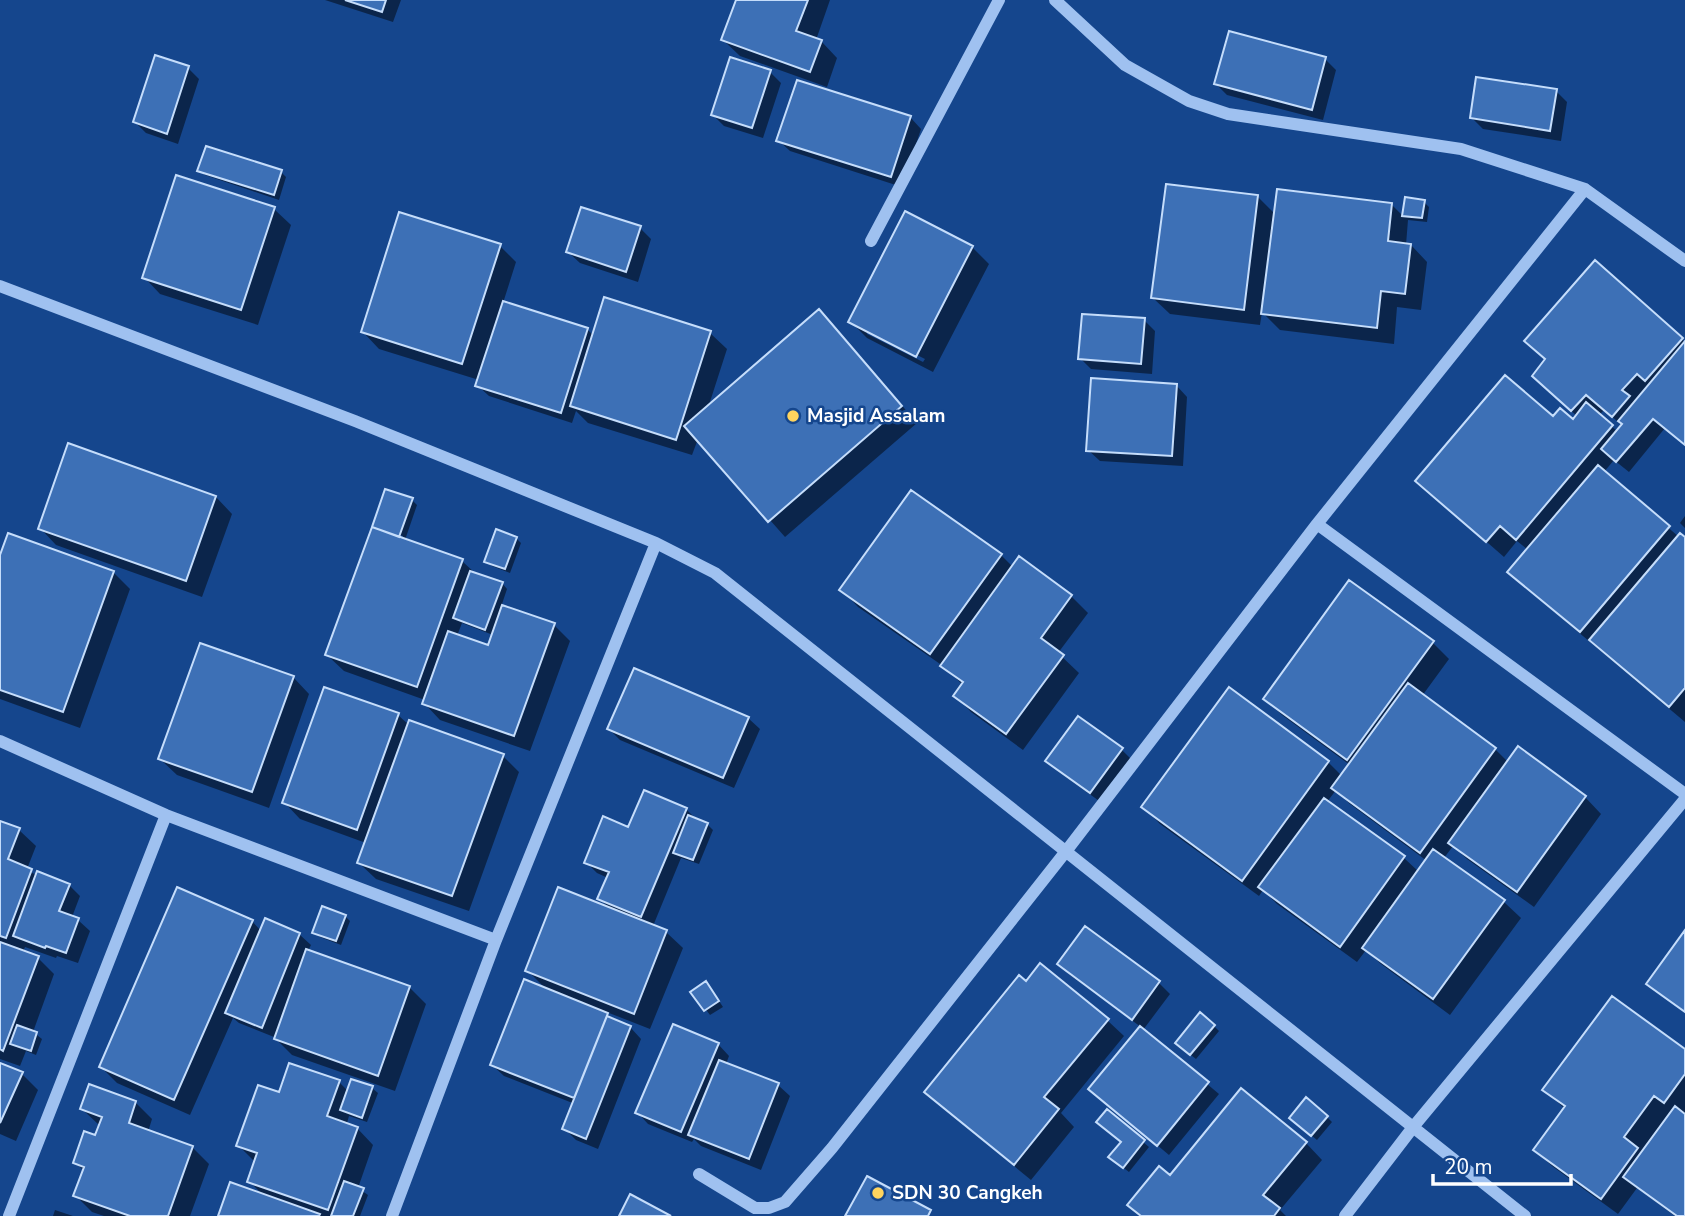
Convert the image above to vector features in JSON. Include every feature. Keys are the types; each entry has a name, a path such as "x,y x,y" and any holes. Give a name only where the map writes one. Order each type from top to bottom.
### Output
{"street":[{"path":"871,241 999,0"},
{"path":"1055,0 1125,65 1189,101 1227,114 1461,149 1585,189 1685,261"},
{"path":"699,1174 755,1208 769,1208 785,1202 832,1148 1067,850 1317,524 1585,189"},
{"path":"0,286 355,421 656,544 715,572 1525,1216"},
{"path":"1317,524 1685,797 1414,1126 1345,1216"},
{"path":"392,1216 495,940 656,544"},
{"path":"0,741 166,815 495,940"},
{"path":"9,1216 166,815"}],"building":[{"path":"345,0 386,0 382,12"},
{"path":"736,0 808,0 796,31 822,40 810,72 721,40"},
{"path":"1229,31 1326,57 1312,110 1214,84"},
{"path":"155,55 189,66 167,134 133,122"},
{"path":"730,57 771,70 752,128 711,115"},
{"path":"1476,77 1557,89 1550,131 1470,118"},
{"path":"797,80 911,116 891,177 776,141"},
{"path":"206,146 282,170 274,195 197,171"},
{"path":"176,175 275,207 241,310 142,278"},
{"path":"1166,184 1258,195 1244,310 1151,298"},
{"path":"1277,189 1392,203 1388,241 1411,244 1405,294 1381,291 1377,328 1261,314"},
{"path":"1405,197 1425,200 1422,218 1402,216"},
{"path":"581,207 641,226 626,272 566,252"},
{"path":"905,211 973,246 916,357 848,322"},
{"path":"399,212 501,244 462,364 361,332"},
{"path":"1595,260 1683,338 1645,381 1637,374 1622,390 1630,396 1612,417 1586,395 1571,411 1532,376 1545,359 1524,341"},
{"path":"604,297 711,331 676,440 570,406"},
{"path":"503,301 588,328 561,413 475,386"},
{"name":"Masjid Assalam","path":"819,309 902,406 768,522 684,426"},
{"path":"1082,314 1145,318 1141,364 1078,359"},
{"path":"1685,341 1685,445 1653,419 1616,462 1601,449 1622,424 1618,421"},
{"path":"1505,375 1553,416 1560,408 1573,419 1586,402 1613,425 1516,540 1500,526 1486,542 1415,481"},
{"path":"1091,378 1177,384 1172,456 1086,451"},
{"path":"68,443 216,496 186,581 38,529"},
{"path":"1598,465 1670,526 1580,632 1507,572"},
{"path":"385,489 413,498 399,537 372,527"},
{"path":"911,490 1002,554 930,654 839,590"},
{"path":"372,527 463,559 417,687 325,655"},
{"path":"496,529 517,537 505,569 484,562"},
{"path":"8,533 114,571 63,712 0,690 0,555"},
{"path":"1680,533 1685,537 1685,688 1669,707 1589,640"},
{"path":"1019,556 1072,595 1041,638 1064,655 1006,734 953,696 963,682 940,666"},
{"path":"470,571 503,582 485,630 453,618"},
{"path":"1349,580 1434,641 1347,760 1263,699"},
{"path":"502,605 555,623 514,736 422,704 448,631 488,645"},
{"path":"200,643 294,676 252,792 158,759"},
{"path":"634,668 749,717 723,778 607,729"},
{"path":"1408,683 1496,748 1420,853 1331,788"},
{"path":"324,687 399,713 357,830 282,803"},
{"path":"1229,687 1329,761 1242,881 1141,807"},
{"path":"1078,716 1123,748 1090,793 1045,761"},
{"path":"409,720 504,754 452,896 357,863"},
{"path":"1518,746 1586,796 1517,892 1448,843"},
{"path":"644,790 687,808 641,917 597,899 609,872 584,863 603,816 628,827"},
{"path":"1324,798 1405,856 1340,947 1258,887"},
{"path":"688,815 708,823 693,860 673,853"},
{"path":"0,821 20,828 8,859 32,869 6,938 0,936"},
{"path":"1433,849 1505,900 1433,999 1362,948"},
{"path":"37,871 70,884 59,911 79,918 66,953 13,936"},
{"path":"177,887 253,920 174,1100 99,1067"},
{"path":"558,887 667,930 634,1014 525,971"},
{"path":"322,906 346,915 336,941 312,933"},
{"path":"265,918 300,933 262,1028 225,1013"},
{"path":"1085,926 1160,981 1132,1020 1057,964"},
{"path":"1685,930 1685,1012 1646,984"},
{"path":"0,942 39,956 3,1051 0,1049"},
{"path":"306,949 410,986 378,1076 274,1039"},
{"path":"1040,963 1109,1019 1044,1097 1059,1109 1014,1165 924,1092 1019,975 1026,981"},
{"path":"524,979 608,1013 574,1098 490,1065"},
{"path":"706,981 719,1001 704,1011 690,992"},
{"path":"1612,996 1685,1049 1685,1074 1664,1103 1654,1096 1624,1137 1638,1148 1601,1199 1533,1150 1565,1106 1542,1090"},
{"path":"1200,1012 1215,1025 1190,1055 1175,1043"},
{"path":"607,1016 631,1026 586,1139 562,1129"},
{"path":"673,1024 719,1043 681,1132 635,1113"},
{"path":"17,1025 37,1032 31,1051 10,1044"},
{"path":"1140,1026 1209,1082 1157,1146 1088,1089"},
{"path":"719,1060 779,1083 749,1159 688,1135"},
{"path":"0,1063 23,1072 0,1123"},
{"path":"289,1063 340,1080 327,1116 358,1127 328,1210 247,1182 257,1153 236,1146 258,1085 279,1092"},
{"path":"351,1079 373,1086 362,1118 340,1110"},
{"path":"89,1084 136,1101 129,1123 193,1146 168,1216 130,1216 73,1196 84,1167 73,1163 84,1131 95,1135 102,1117 80,1109"},
{"path":"1241,1088 1307,1142 1263,1195 1280,1208 1274,1216 1141,1216 1127,1205 1159,1166 1170,1175"},
{"path":"1306,1097 1328,1116 1311,1136 1289,1118"},
{"path":"1675,1106 1685,1114 1685,1216 1677,1216 1623,1177"},
{"path":"1107,1109 1145,1140 1123,1168 1108,1157 1121,1142 1096,1122"},
{"name":"SDN 30 Cangkeh","path":"867,1176 931,1210 928,1216 845,1216"},
{"path":"344,1181 364,1188 353,1216 331,1216"},
{"path":"230,1182 320,1214 218,1216"},
{"path":"630,1194 671,1216 619,1216"}],"place":[{"name":"Masjid Assalam","path":"793,416"},
{"name":"SDN 30 Cangkeh","path":"878,1193"}]}
